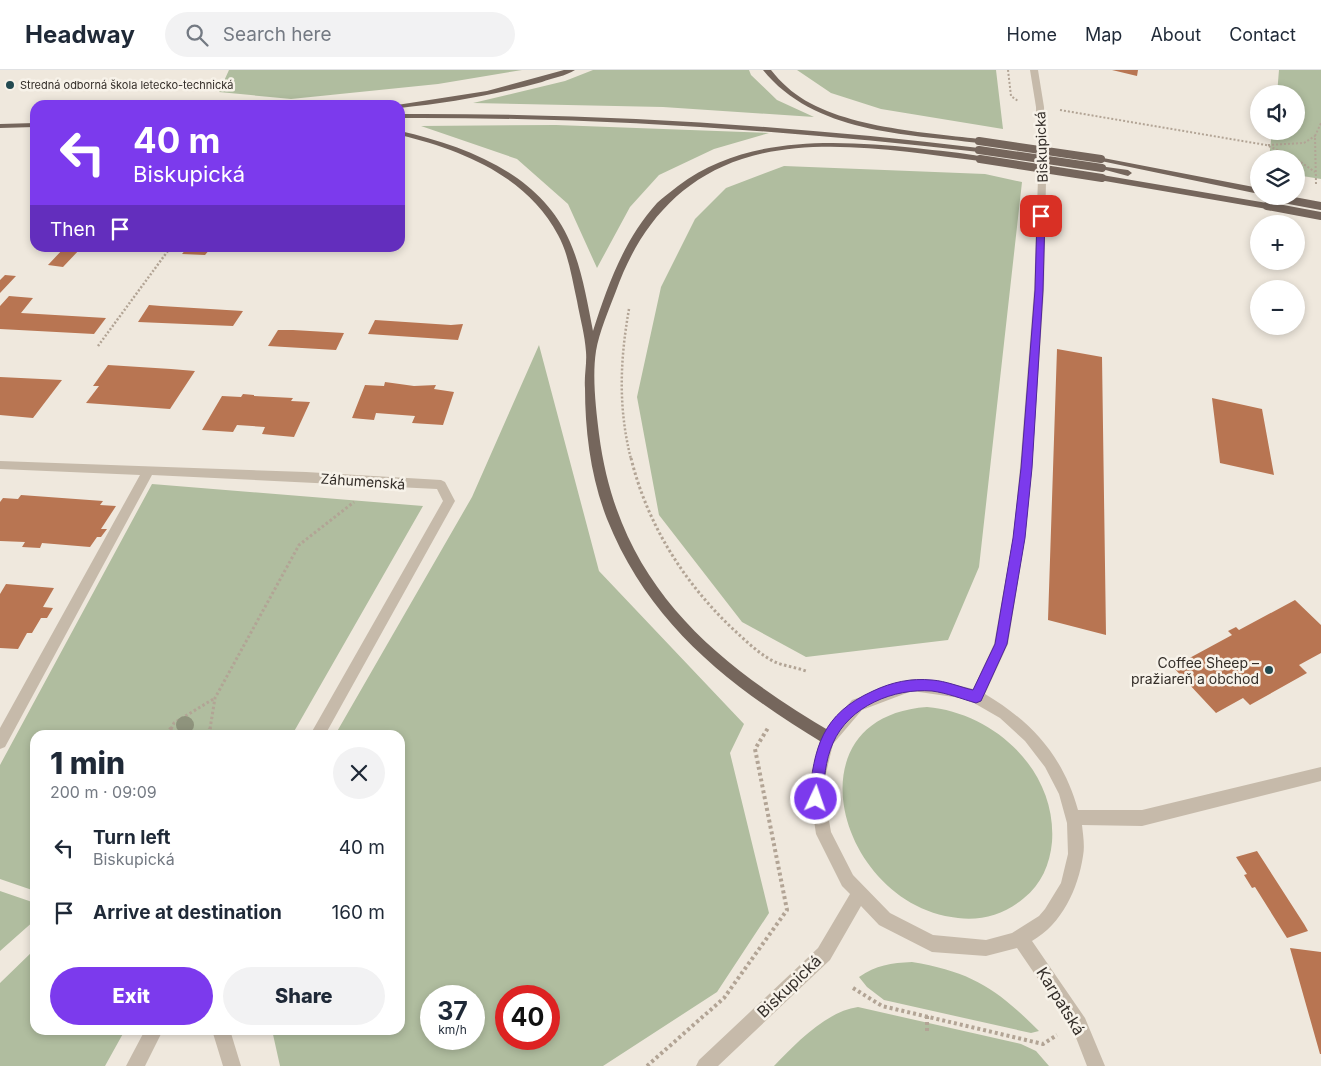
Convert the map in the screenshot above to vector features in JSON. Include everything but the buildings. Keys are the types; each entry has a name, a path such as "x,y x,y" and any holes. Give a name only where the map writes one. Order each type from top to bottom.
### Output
{"main road":[{"path":"405,105 456,100 501,91 571,70"},
{"path":"767,70 774,81 792,95 818,109 840,117 1102,178 1321,216"},
{"path":"0,117 30,116"},
{"path":"405,116 561,117 722,124 979,150 1101,159 1250,191"},
{"path":"0,126 30,125"},
{"path":"0,130 30,131"},
{"path":"405,134 457,149 489,163 519,183 544,207 563,236 579,289 591,351 589,390 593,437 601,484 619,533 646,582 677,625 736,680 779,710 828,738"},
{"path":"591,351 617,273 630,246 661,203 683,184 707,169 763,150 802,145 865,145 979,150 1250,192"},
{"path":"1305,202 1321,206"},
{"path":"1305,203 1321,206"}],"street":[{"name":"Biskupická","path":"976,697 1001,644 1019,538 1026,468 1039,290 1042,179 1040,107 1034,70"},
{"name":"Záhumenská","path":"0,465 149,470 441,485 449,501 320,730"},
{"path":"0,742 149,470"},
{"path":"912,685 934,686 976,697 999,709 1020,725 1039,744 1054,767 1066,791 1074,817 1075,866 1064,896 1046,921 1020,938 998,946 974,949 949,947 924,940 900,929 877,913 858,895 841,872 828,848 820,824 816,799 817,776 821,754 828,738 842,718 857,705 892,688 912,685"},
{"path":"1074,817 1142,818 1321,774"},
{"name":"Biskupická","path":"705,1066 824,954 858,895"},
{"name":"Karpatská","path":"1020,938 1079,1024 1096,1066"},
{"path":"135,1066 151,1035"},
{"path":"223,1035 232,1066"}],"path":[{"path":"1008,70 1011,96 1022,102"},
{"path":"1058,110 1266,145 1291,146 1304,143 1316,136"},
{"path":"1266,145 1292,156 1314,172 1316,136 1321,123"},
{"path":"98,346 167,252"},
{"path":"630,307 622,359 622,403 634,478 655,527 677,566 709,606 746,642 774,661 806,670"},
{"path":"210,730 215,698 299,545 356,501 365,481"},
{"path":"170,730 174,723 215,698"},
{"path":"648,1066 724,998 787,910 755,749 779,710"},
{"path":"853,988 882,1006 1043,1044 1079,1024"},
{"path":"927,1016 927,1032"}],"green space":[{"path":"229,70 522,70 438,84 291,99 219,92"},
{"path":"593,70 749,70 751,75 777,100 814,117 663,107 473,103 565,81"},
{"path":"797,70 996,70 1003,129 881,109 831,93"},
{"path":"1279,70 1321,70 1321,179 1305,176 1305,150 1270,150 1271,140 1305,140 1305,85 1278,85"},
{"path":"556,125 769,133 714,149 659,175 630,207 597,268 568,204 517,159 421,126"},
{"path":"784,166 985,174 1022,182 979,567 948,640 806,657 742,622 659,515 637,397 661,287 695,219 726,188"},
{"path":"539,345 599,571 744,724 730,753 769,913 717,992 603,1066 280,1066 273,1035 405,1035 405,730 338,730 472,497"},
{"path":"152,484 423,506 295,730 30,730 30,889 0,879 0,765"},
{"path":"927,707 952,712 976,721 998,734 1017,750 1033,770 1044,792 1051,816 1052,842 1047,866 1040,880 1030,893 1017,904 993,915 967,919 958,918 917,906 883,881 859,849 845,812 843,775 856,742 883,718"},
{"path":"0,891 30,901 30,924 0,951"},
{"path":"30,954 30,1035 122,1035 105,1066 0,1066 0,983"},
{"path":"912,962 951,971 982,984 1010,1004 1039,1031 1031,1033 884,1000 867,987 859,977 884,965"},
{"path":"858,1007 1021,1044 1036,1051 1049,1066 774,1066 823,1022 846,1010"}],"place":[{"name":"Stredná odborná škola letecko-technická","path":"10,85"},
{"name":"Coffee Sheep – pražiareň a obchod","path":"1269,670"}],"route":[{"path":"816,799 817,776 821,754 828,738 842,718 857,705 874,695 892,688 912,685 934,686 976,697 1001,644 1019,538 1026,468 1039,290 1041,216"}]}
